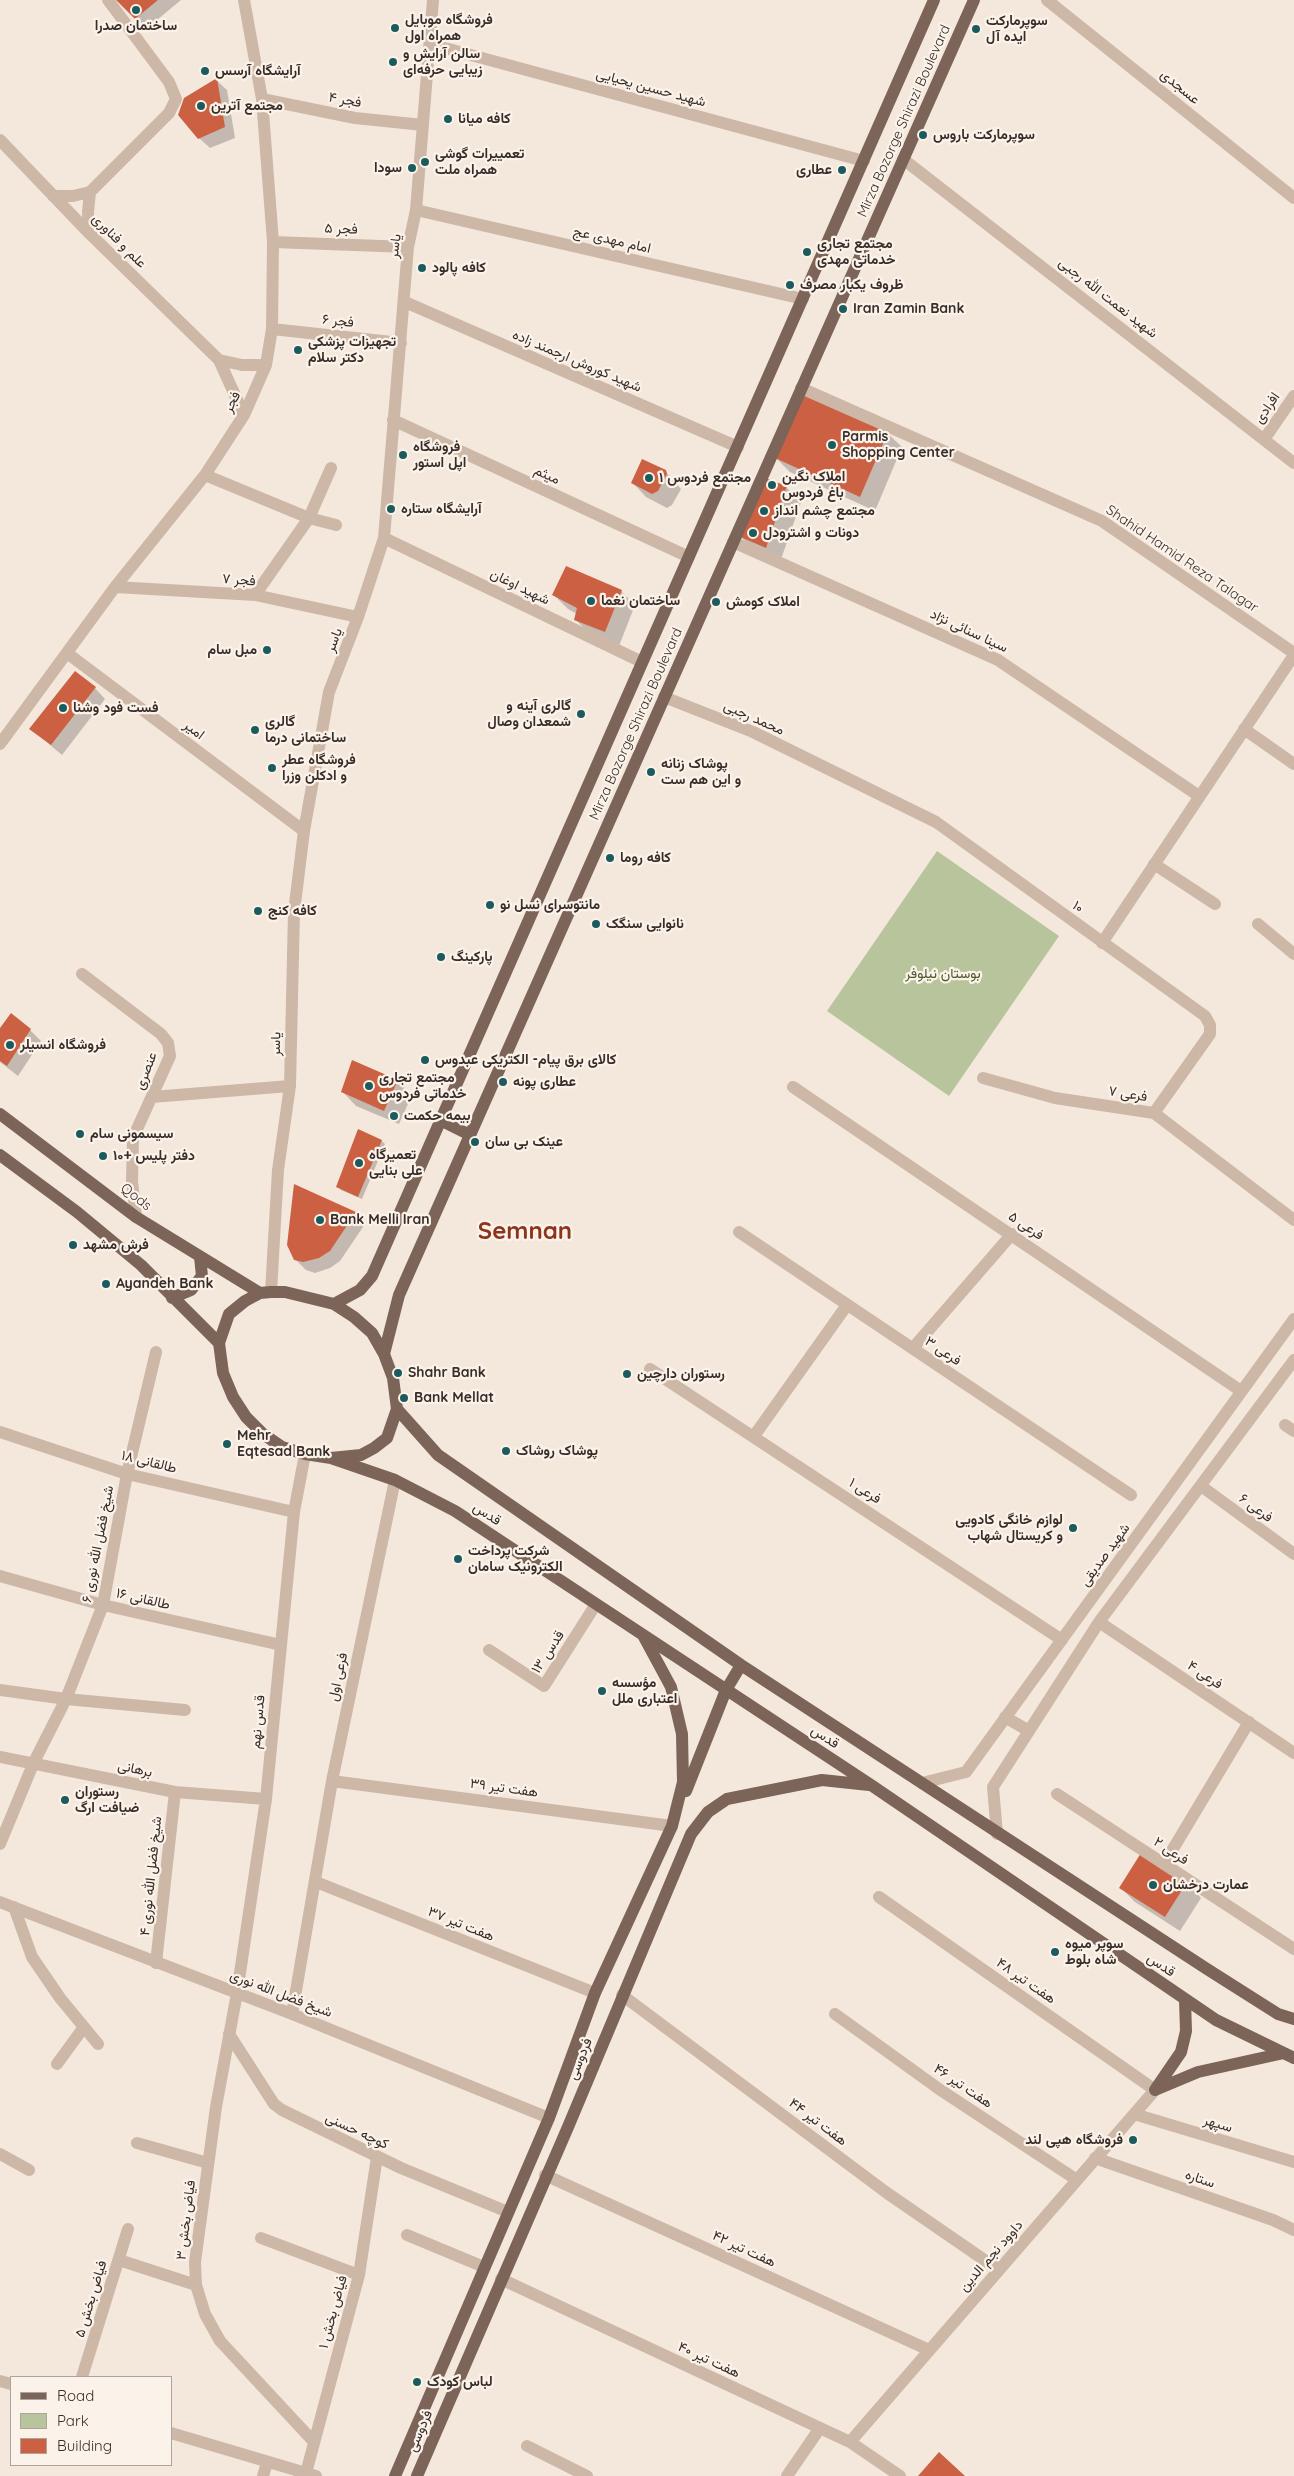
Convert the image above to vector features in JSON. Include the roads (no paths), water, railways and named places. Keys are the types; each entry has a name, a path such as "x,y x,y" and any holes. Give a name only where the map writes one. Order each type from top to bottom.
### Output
{"main road":[{"name":"Mirza Bozorge Shirazi Boulevard","path":"334,1304 360,1290 372,1276 934,0"},
{"name":"Mirza Bozorge Shirazi Boulevard","path":"384,1354 399,1295 974,0"},
{"name":"Qods","path":"0,1114 136,1217 200,1257 266,1293"},
{"path":"440,1120 470,1135"},
{"path":"0,1155 142,1265 172,1298 219,1343"},
{"path":"172,1298 191,1290 202,1276 200,1257"},
{"path":"266,1293 291,1294 334,1304 354,1317 372,1333 384,1354 393,1378 397,1409 387,1438 374,1448 361,1455 331,1458 305,1454 282,1447 263,1434 246,1417 233,1397 223,1373 219,1343 229,1314 244,1301 266,1293"},
{"name":"قدس","path":"397,1409 438,1455 741,1665 997,1834 1270,2009 1294,2019"},
{"name":"قدس","path":"331,1458 395,1480 455,1511 872,1785 1185,2000 1216,2020 1289,2055"},
{"name":"فردوسی","path":"642,1634 671,1687 682,1734 683,1782 672,1826"},
{"name":"فردوسی","path":"395,2476 549,2118 595,1993 672,1826 726,1690 741,1665"},
{"name":"فردوسی","path":"417,2476 545,2175 568,2127 691,1834 708,1812 727,1800 822,1780 872,1785"},
{"path":"1155,2090 1181,2052 1186,2032 1185,2000"},
{"path":"1155,2090 1198,2072 1289,2055"},
{"path":"549,2118 568,2127"}],"street":[{"path":"53,196 73,196 90,192 169,114 176,99 169,82 108,0"},
{"name":"فجر","path":"0,744 115,587 205,475 244,415 266,365 272,329 273,242 262,99 244,0"},
{"name":"یاسر","path":"266,1293 278,1170 290,1086 294,912 304,831 329,692 358,617 384,538 405,302 408,247 416,210 433,0"},
{"name":"عسجدی","path":"1047,0 1294,198"},
{"name":"شهید حسین یحیایی","path":"430,44 864,161"},
{"name":"فجر ۴","path":"262,99 355,118 423,124"},
{"name":"علم و فناوری","path":"0,140 89,234 219,360"},
{"name":"شهید نعمت الله رجبی","path":"903,159 1265,438 1294,463"},
{"path":"89,234 88,212 90,192"},
{"name":"امام مهدی عج","path":"416,210 802,299"},
{"name":"فجر ۵","path":"273,242 408,247"},
{"name":"شهید کوروش ارجمند زاده","path":"405,302 738,447"},
{"name":"فجر ۶","path":"272,329 401,343"},
{"path":"219,360 242,365 266,365"},
{"path":"219,360 244,415"},
{"name":"Shahid Hamid Reza Talagar","path":"801,388 1102,521 1294,654"},
{"name":"افرادی","path":"1265,438 1294,396"},
{"name":"میثم","path":"393,420 689,557"},
{"path":"256,595 309,518 331,468"},
{"path":"205,475 309,518 336,525"},
{"name":"شهید اوغان","path":"384,538 642,662"},
{"name":"سینا سنائی نژاد","path":"733,542 998,660 1200,796"},
{"name":"فجر ۷","path":"115,587 256,595 358,617"},
{"name":"امیر","path":"67,653 304,831"},
{"path":"1102,943 1294,654"},
{"name":"محمد رجبی","path":"664,697 753,732 829,770"},
{"path":"1244,729 1294,764"},
{"name":"۱۰","path":"829,770 936,822 1204,1016 1210,1025 1210,1034 1154,1113"},
{"path":"1154,864 1215,904"},
{"path":"1258,924 1294,954"},
{"name":"عنصری","path":"82,974 161,1034 168,1043 170,1056 133,1138 132,1181 136,1217"},
{"name":"فرعی ۷","path":"983,1078 1055,1098 1154,1113 1294,1220"},
{"path":"152,1097 290,1086"},
{"name":"فرعی ۵","path":"793,1087 1242,1391"},
{"name":"فرعی ۳","path":"739,1232 1131,1495"},
{"path":"913,1348 1012,1234"},
{"path":"754,1436 847,1305"},
{"name":"شهید صدیقی","path":"922,1783 966,1772 1294,1319"},
{"name":"شیخ فضل الله نوری ۶","path":"0,1844 34,1762 66,1699 103,1605 127,1474 156,1352"},
{"path":"997,1834 993,1787 1099,1622 1294,1360"},
{"name":"فرعی ۱","path":"650,1369 1062,1640"},
{"name":"طالقانی ۱۸","path":"0,1432 127,1474 294,1512"},
{"name":"قدس نهم","path":"237,1992 266,1799 294,1512 305,1454"},
{"name":"فرعی اول","path":"292,2014 332,1780 395,1480"},
{"name":"فرعی ۶","path":"1201,1486 1294,1554"},
{"name":"طالقانی ۱۶","path":"0,1576 103,1605 281,1645"},
{"name":"قدس ۱۳","path":"489,1650 544,1686 596,1604"},
{"name":"فرعی ۴","path":"1099,1622 1294,1753"},
{"path":"0,1690 66,1699 185,1710"},
{"path":"1006,1718 1029,1731"},
{"path":"1164,1864 1249,1722"},
{"name":"برهانی","path":"0,1757 34,1762 175,1792 266,1799"},
{"name":"هفت تیر ۳۹","path":"332,1780 672,1826"},
{"name":"شیخ فضل الله نوری ۴","path":"156,1963 175,1792"},
{"name":"فرعی ۲","path":"1057,1794 1294,1949"},
{"name":"هفت تیر ۳۷","path":"316,1882 595,1993"},
{"name":"هفت تیر ۴۸","path":"879,1897 1155,2090"},
{"name":"شیخ فضل الله نوری","path":"0,1902 156,1963 237,1992 549,2118"},
{"path":"14,1907 32,1957 60,1998 98,2044"},
{"name":"فیاض بخش ۳","path":"237,1992 228,2034 208,2163 195,2262 196,2285 206,2314 220,2341 314,2442"},
{"name":"هفت تیر ۴۴","path":"622,1995 887,2193 999,2270"},
{"name":"هفت تیر ۴۶","path":"835,2014 939,2089 1078,2180"},
{"path":"57,2064 84,2026"},
{"name":"کوچه حسنی","path":"228,2034 274,2104 292,2116 377,2157 508,2212"},
{"name":"داوود نجم الدین","path":"850,2442 1155,2090"},
{"name":"سپهر","path":"1134,2114 1294,2162"},
{"path":"137,2143 208,2163"},
{"path":"0,2154 29,2170"},
{"name":"فیاض بخش ۱","path":"311,2474 314,2442 359,2275 377,2157"},
{"name":"ستاره","path":"1096,2158 1273,2220 1294,2230"},
{"name":"هفت تیر ۴۲","path":"545,2175 929,2350"},
{"name":"فیاض بخش ۵","path":"82,2376 128,2229"},
{"path":"407,2235 484,2267"},
{"path":"261,2238 359,2275"},
{"path":"118,2260 196,2285"},
{"name":"هفت تیر ۴۰","path":"501,2279 850,2442 900,2476"},
{"path":"787,2476 820,2428"},
{"path":"172,2434 267,2463 311,2474"},
{"path":"527,2446 587,2476"},
{"path":"263,2476 267,2463"}],"place":[{"name":"ساختمان صدرا","path":"136,10"},
{"name":"فروشگاه موبایل همراه اول","path":"395,28"},
{"name":"سوپرمارکت ایده آل","path":"976,29"},
{"name":"سالن آرایش و زیبایی حرفه‌ای","path":"393,62"},
{"name":"آرایشگاه آرسس","path":"205,71"},
{"name":"مجتمع آترین","path":"201,106"},
{"name":"کافه میانا","path":"448,119"},
{"name":"سوپرمارکت باروس","path":"923,135"},
{"name":"تعمییرات گوشی همراه ملت","path":"425,162"},
{"name":"سودا","path":"412,168"},
{"name":"عطاری","path":"842,170"},
{"name":"مجتمع تجاری خدماتی مهدی","path":"807,252"},
{"name":"کافه پالود","path":"422,268"},
{"name":"ظروف یکبار مصرف","path":"790,285"},
{"name":"Iran Zamin Bank","path":"843,309"},
{"name":"تجهیزات پزشکی دکتر سلام","path":"298,350"},
{"name":"Parmis Shopping Center","path":"832,445"},
{"name":"فروشگاه اپل استور","path":"403,455"},
{"name":"مجتمع فردوس ۱","path":"649,478"},
{"name":"املاک نگین باغ فردوس","path":"772,485"},
{"name":"آرایشگاه ستاره","path":"391,509"},
{"name":"مجتمع چشم انداز","path":"764,511"},
{"name":"دونات و اشترودل","path":"753,533"},
{"name":"ساختمان نغما","path":"591,601"},
{"name":"املاک کومش","path":"716,602"},
{"name":"مبل سام","path":"267,650"},
{"name":"فست فود وشنا","path":"63,708"},
{"name":"گالری آینه و شمعدان وصال","path":"581,714"},
{"name":"گالری ساختمانی درما","path":"255,730"},
{"name":"فروشگاه عطر و ادکلن وزرا","path":"272,768"},
{"name":"پوشاک زنانه و این هم ست","path":"651,772"},
{"name":"کافه روما","path":"610,858"},
{"name":"مانتوسرای نسل نو","path":"490,905"},
{"name":"کافه کنج","path":"258,911"},
{"name":"نانوایی سنگک","path":"596,924"},
{"name":"پارکینگ","path":"441,957"},
{"name":"فروشگاه انسیلر","path":"10,1045"},
{"name":"کالای برق پیام- الکتریکی عبدوس","path":"425,1060"},
{"name":"عطاری پونه","path":"503,1082"},
{"name":"مجتمع تجاری خدماتی فردوس","path":"369,1086"},
{"name":"بیمه حکمت","path":"394,1116"},
{"name":"سیسمونی سام","path":"80,1134"},
{"name":"عینک بی سان","path":"475,1142"},
{"name":"دفتر پلیس +۱۰","path":"103,1156"},
{"name":"تعمیرگاه علی بنایی","path":"359,1163"},
{"name":"Bank Melli Iran","path":"320,1220"},
{"name":"فرش مشهد","path":"73,1245"},
{"name":"Ayandeh Bank","path":"106,1284"},
{"name":"Shahr Bank","path":"398,1373"},
{"name":"رستوران دارچین","path":"627,1374"},
{"name":"Bank Mellat","path":"404,1398"},
{"name":"Mehr Eqtesad Bank","path":"227,1444"},
{"name":"پوشاک روشاک","path":"506,1451"},
{"name":"لوازم خانگی کادویی و کریستال شهاب","path":"1073,1528"},
{"name":"شرکت پرداخت الکترونیک سامان","path":"458,1559"},
{"name":"مؤسسه اعتباری ملل","path":"602,1691"},
{"name":"رستوران ضیافت ارگ","path":"65,1800"},
{"name":"عمارت درخشان","path":"1153,1885"},
{"name":"سوپر میوه شاه بلوط","path":"1055,1952"},
{"name":"فروشگاه هپی لند","path":"1133,2140"},
{"name":"لباس کودک","path":"417,2382"}],"district":[{"name":"Semnan","path":"525,1232"}],"park label":[{"name":"بوستان نیلوفر","path":"943,974"}]}
